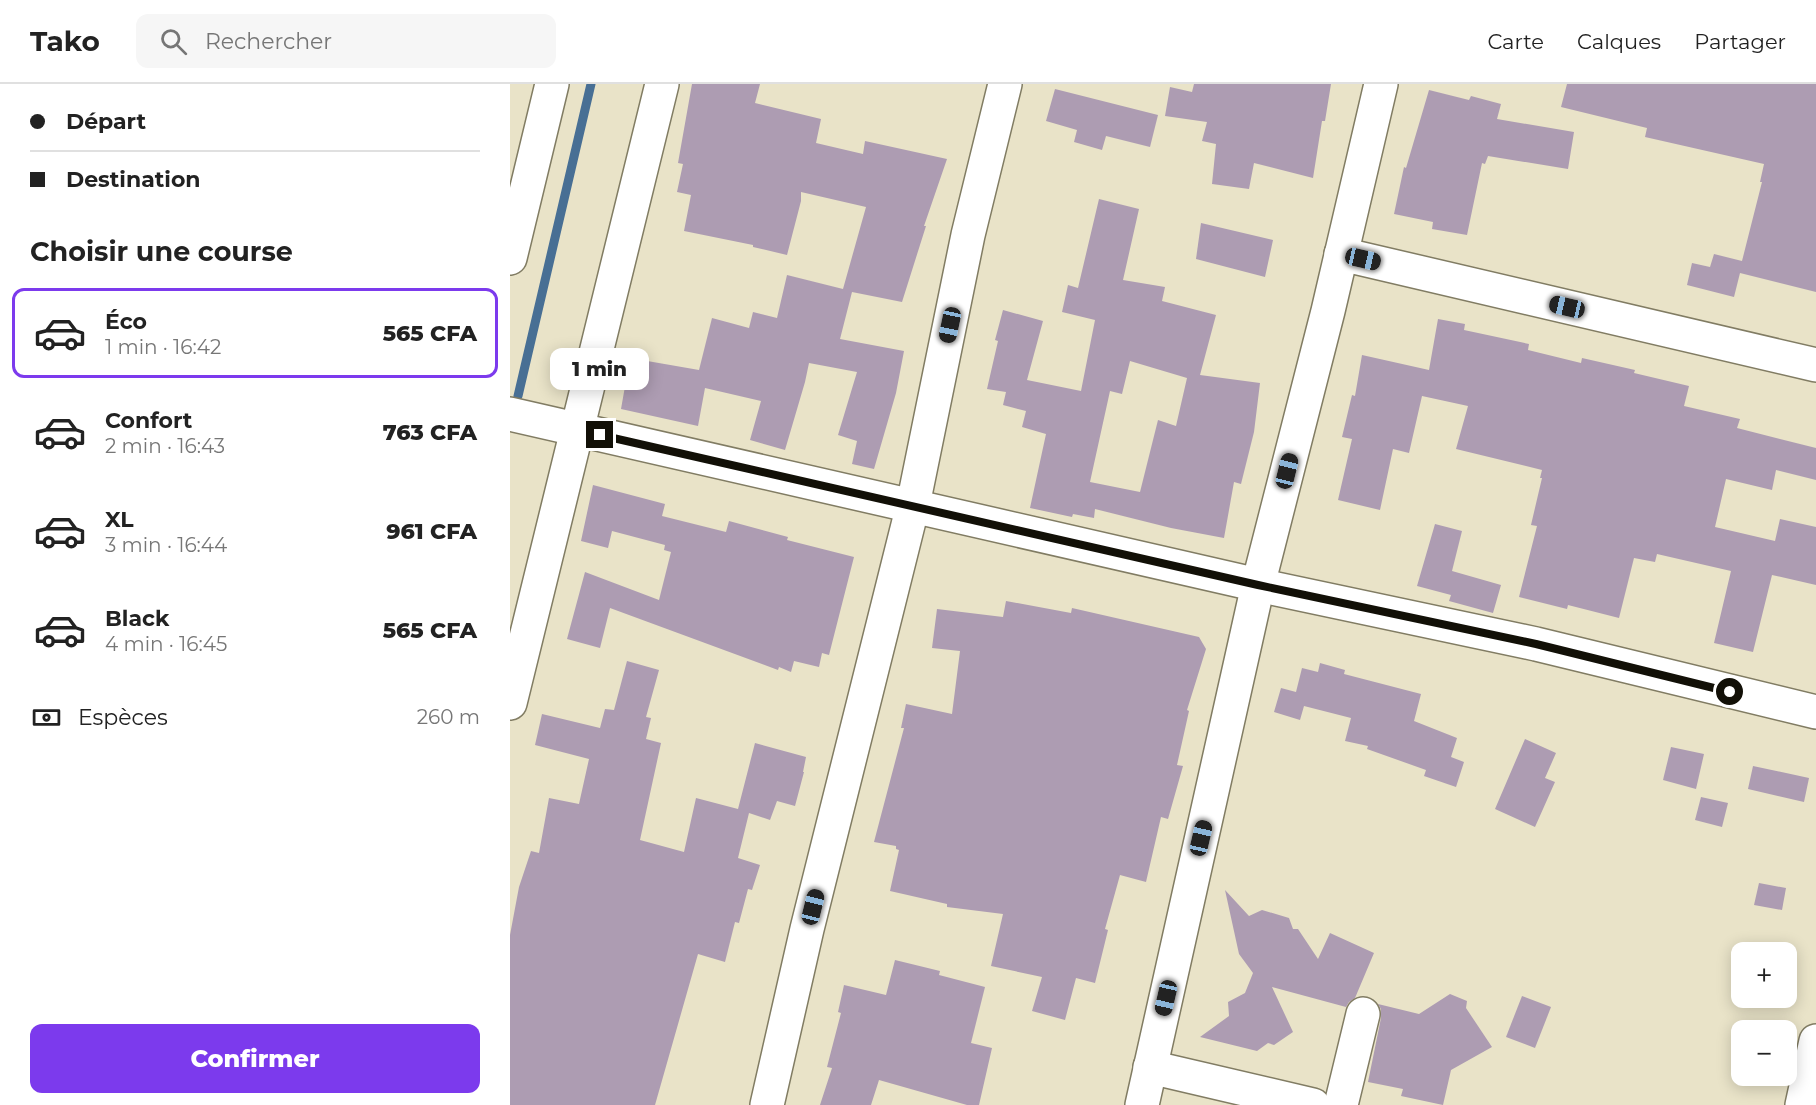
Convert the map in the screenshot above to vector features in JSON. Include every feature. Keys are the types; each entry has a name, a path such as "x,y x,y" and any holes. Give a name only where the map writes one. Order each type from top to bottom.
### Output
{"street":[{"path":"510,258 552,84"},
{"path":"510,703 662,84"},
{"path":"767,1105 807,930 913,505 968,235 1005,84"},
{"path":"1142,1105 1258,585 1381,84"},
{"path":"1341,254 1816,365"},
{"path":"510,414 1258,585 1536,644 1816,712"},
{"path":"1341,1105 1363,1014"},
{"path":"1807,1103 1816,1041"},
{"path":"1150,1067 1313,1105"}],"building":[{"path":"692,84 760,84 755,103 821,119 816,143 863,154 865,141 947,159 924,226 926,226 902,302 852,292 840,339 904,351 896,393 874,469 852,464 857,441 838,435 857,372 809,363 785,450 750,440 761,401 705,388 698,426 621,409 630,358 699,370 712,318 749,328 753,312 777,318 787,275 843,289 866,207 801,192 801,201 787,255 753,247 753,245 684,231 691,195 677,192 683,164 678,163"},
{"path":"1194,84 1331,84 1325,121 1322,121 1313,178 1254,163 1249,189 1212,184 1216,144 1202,141 1207,122 1165,116 1170,87 1192,92"},
{"path":"1567,84 1816,84 1816,292 1740,273 1734,297 1687,285 1692,263 1710,267 1714,254 1742,261 1762,182 1760,182 1764,164 1645,137 1647,128 1561,107"},
{"path":"1055,89 1158,115 1150,147 1106,136 1102,150 1074,142 1077,130 1046,121"},
{"path":"1429,90 1469,100 1471,96 1501,104 1497,119 1574,132 1568,169 1488,156 1485,164 1482,163 1467,235 1432,229 1433,222 1394,214 1404,167 1406,168"},
{"path":"1099,199 1139,209 1123,280 1165,287 1162,301 1216,315 1200,375 1260,383 1254,432 1241,484 1234,482 1224,538 1171,528 1095,509 1094,518 1073,514 1072,517 1030,508 1046,434 1022,427 1026,411 1003,405 1006,392 987,389 998,341 995,340 1003,310 1043,321 1027,380 1081,391 1095,320 1062,312 1068,285 1078,288","holes":["1130,361 1187,378 1176,426 1158,420 1140,492 1090,482 1110,391 1122,394"]},
{"path":"1201,223 1273,240 1265,277 1196,259"},
{"path":"1438,319 1465,324 1464,330 1529,344 1528,350 1581,363 1582,358 1635,370 1634,373 1689,386 1684,406 1740,419 1737,428 1816,448 1816,480 1776,470 1772,490 1726,479 1715,527 1775,541 1780,519 1816,527 1816,585 1772,575 1753,652 1714,643 1731,571 1657,554 1655,562 1634,558 1619,618 1568,605 1567,609 1519,597 1537,526 1531,525 1542,470 1456,449 1468,406 1422,396 1409,453 1393,449 1380,510 1338,500 1352,439 1342,437 1352,395 1355,396 1362,355 1429,370"},
{"path":"593,485 665,504 662,516 726,532 729,521 788,537 787,540 854,557 829,655 822,653 819,667 794,661 791,672 779,667 778,670 610,608 600,648 567,639 585,572 659,600 671,552 664,550 665,545 612,531 608,548 581,541"},
{"path":"1435,524 1462,531 1452,571 1501,585 1493,613 1449,601 1451,595 1417,586"},
{"path":"1006,601 1071,613 1072,608 1199,637 1206,649 1187,710 1189,711 1177,765 1183,766 1168,819 1161,817 1146,882 1120,875 1105,929 1108,930 1095,983 1076,978 1065,1020 1032,1011 1042,977 991,966 1003,914 947,907 947,904 890,891 899,850 896,846 874,842 904,728 901,728 906,704 952,714 960,651 932,648 937,609 1003,617"},
{"path":"627,661 659,670 646,717 651,718 646,739 661,743 640,840 684,852 696,798 738,809 755,743 806,757 804,772 795,806 777,801 770,820 749,813 738,858 760,865 752,890 748,889 739,923 735,922 725,962 698,954 655,1105 510,1105 510,935 519,887 531,851 539,853 549,798 579,804 589,759 535,745 542,714 600,728 605,709 614,710"},
{"path":"1320,663 1345,670 1344,674 1421,694 1414,721 1457,738 1451,757 1464,762 1456,787 1424,776 1426,770 1367,749 1368,746 1345,741 1351,718 1304,706 1300,720 1274,712 1281,688 1296,692 1302,668 1318,672"},
{"path":"1525,739 1556,753 1545,778 1555,782 1535,827 1495,809"},
{"path":"1671,747 1704,754 1696,789 1663,780"},
{"path":"1753,766 1809,778 1804,802 1748,789"},
{"path":"1701,797 1728,803 1722,827 1695,820"},
{"path":"1759,883 1786,888 1782,910 1754,905"},
{"path":"1225,890 1249,916 1262,910 1289,918 1293,929 1298,929 1318,959 1330,933 1374,953 1355,998 1346,1007 1272,987 1293,1032 1274,1045 1268,1043 1257,1051 1200,1037 1229,1016 1228,1002 1245,993 1253,973 1239,954"},
{"path":"895,960 940,971 939,975 985,987 971,1043 992,1048 979,1105 967,1105 879,1080 871,1105 820,1105 832,1068 827,1067 841,1013 838,1012 844,985 886,995"},
{"path":"1450,994 1467,1001 1466,1008 1492,1047 1451,1070 1443,1105 1401,1096 1403,1089 1368,1082 1381,1018 1381,1009 1378,1004 1419,1014"},
{"path":"1522,996 1551,1007 1535,1048 1506,1037"}],"waterway":[{"path":"518,396 591,84"}],"route":[{"path":"600,435 1258,585 1536,644 1730,692"}]}
